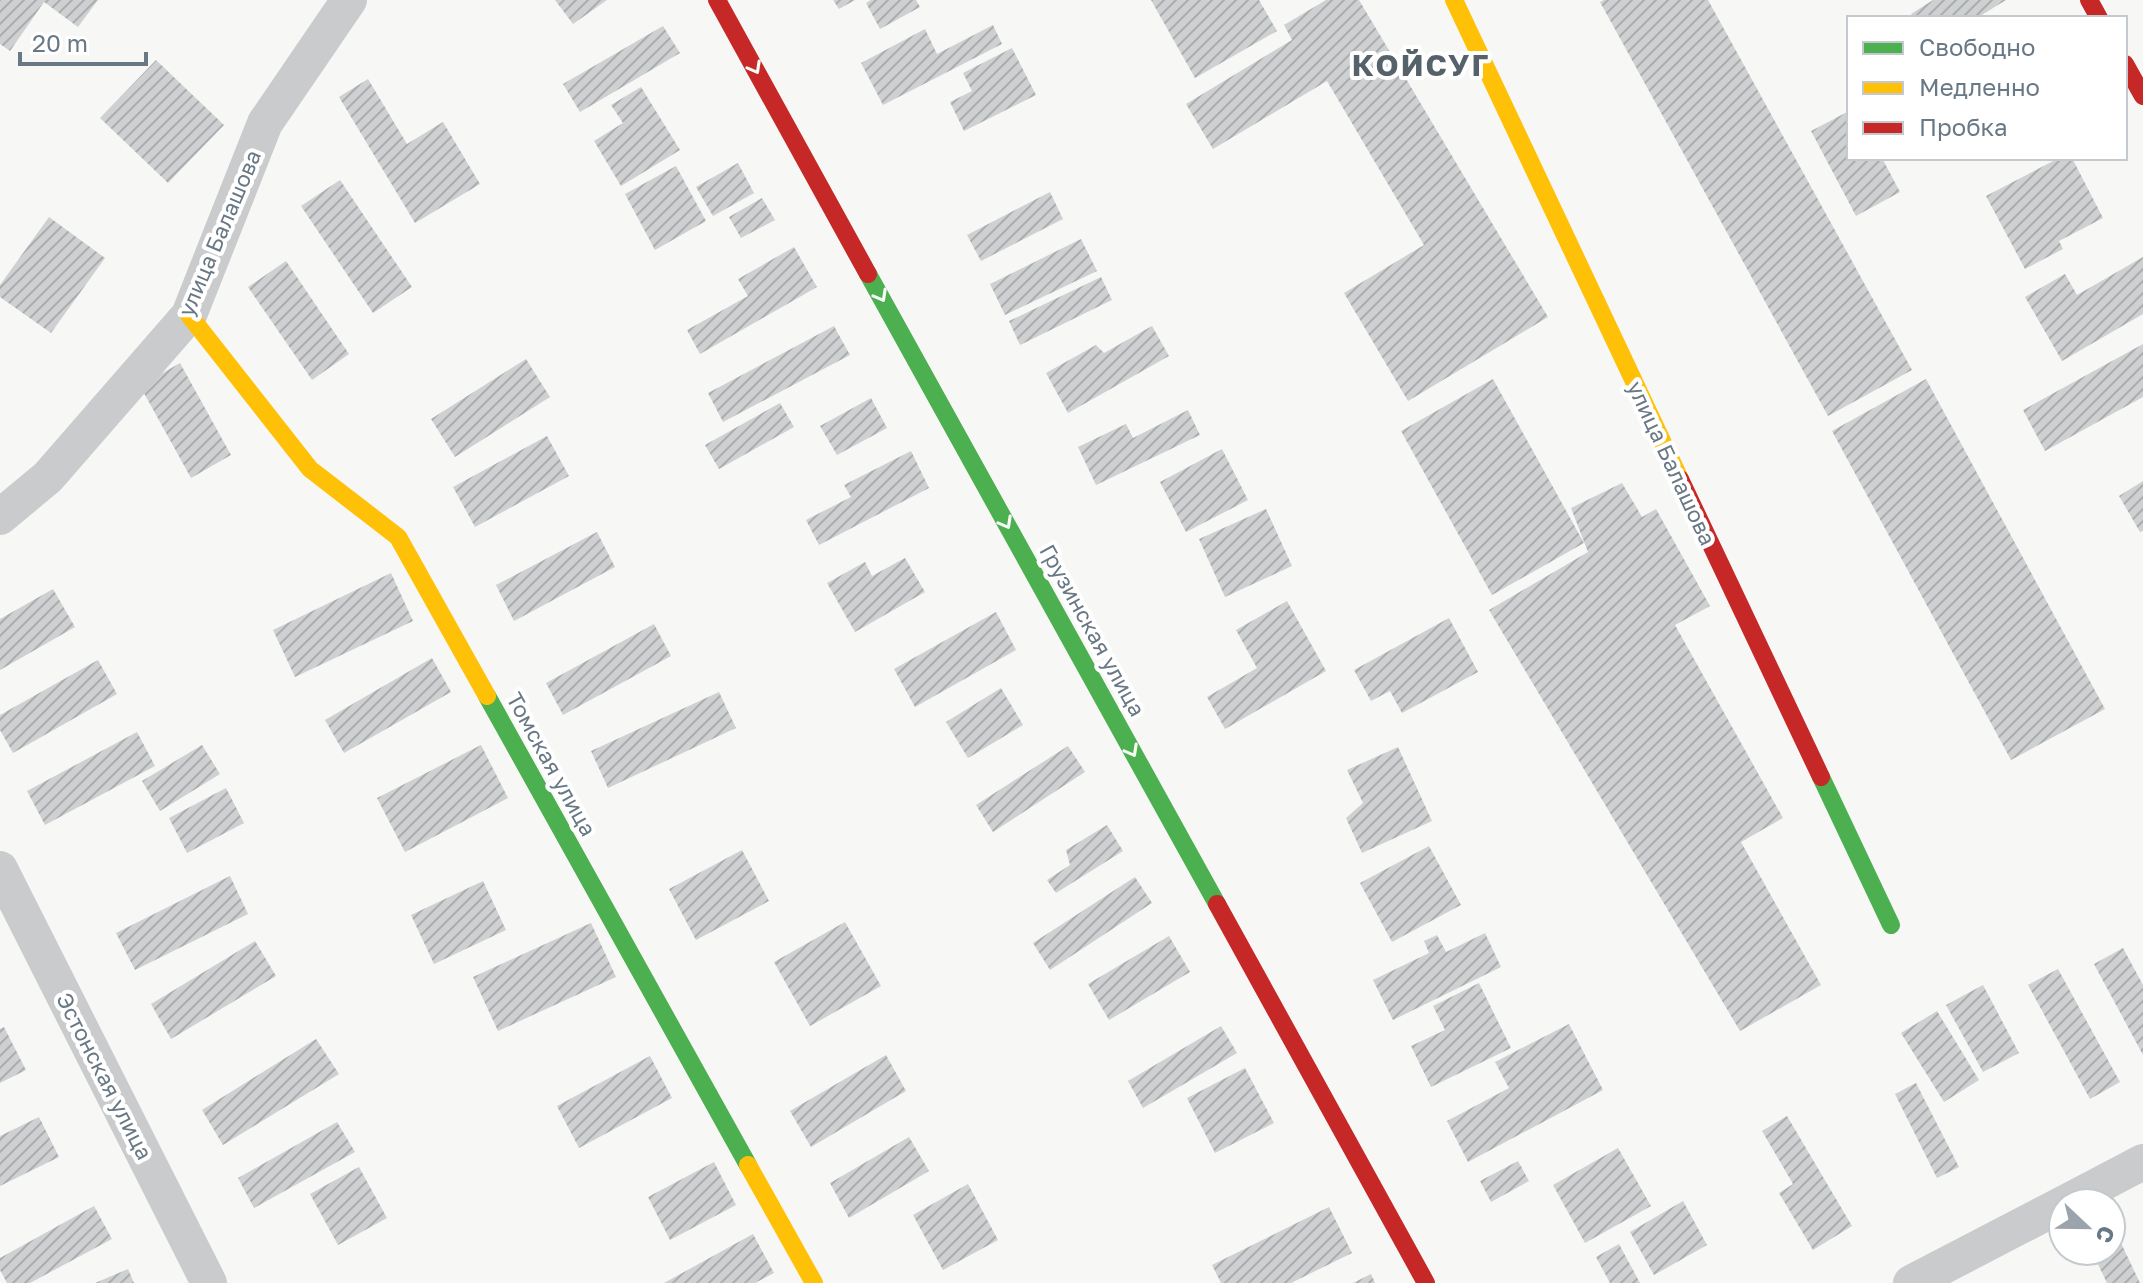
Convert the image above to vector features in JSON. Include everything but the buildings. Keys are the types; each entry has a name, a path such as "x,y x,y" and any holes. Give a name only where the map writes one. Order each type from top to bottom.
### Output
{"street":[{"name":"улица Балашова","path":"0,517 48,477 189,315 265,123 349,0"},
{"name":"Грузинская улица","path":"717,0 1426,1283"},
{"name":"улица Балашова","path":"1454,0 1891,925"},
{"path":"2127,68 2143,96"},
{"name":"Томская улица","path":"189,315 310,469 398,537 814,1283"},
{"name":"Эстонская улица","path":"0,869 209,1283"},
{"path":"2096,1187 2143,1162"},
{"path":"1911,1283 2047,1213"}],"traffic: fast":[{"path":"868,274 1217,904"},
{"path":"487,696 748,1165"},
{"path":"1821,777 1891,925"}],"traffic: slow":[{"path":"1454,0 1680,479"},
{"path":"189,315 310,469 398,537 487,696"},
{"path":"748,1165 814,1283"}],"traffic: jam":[{"path":"717,0 868,274"},
{"path":"2089,0 2098,16"},
{"path":"2127,68 2143,96"},
{"path":"1680,479 1821,777"},
{"path":"1217,904 1426,1283"}],"district":[{"name":"КОЙСУГ","path":"1421,65"}]}
